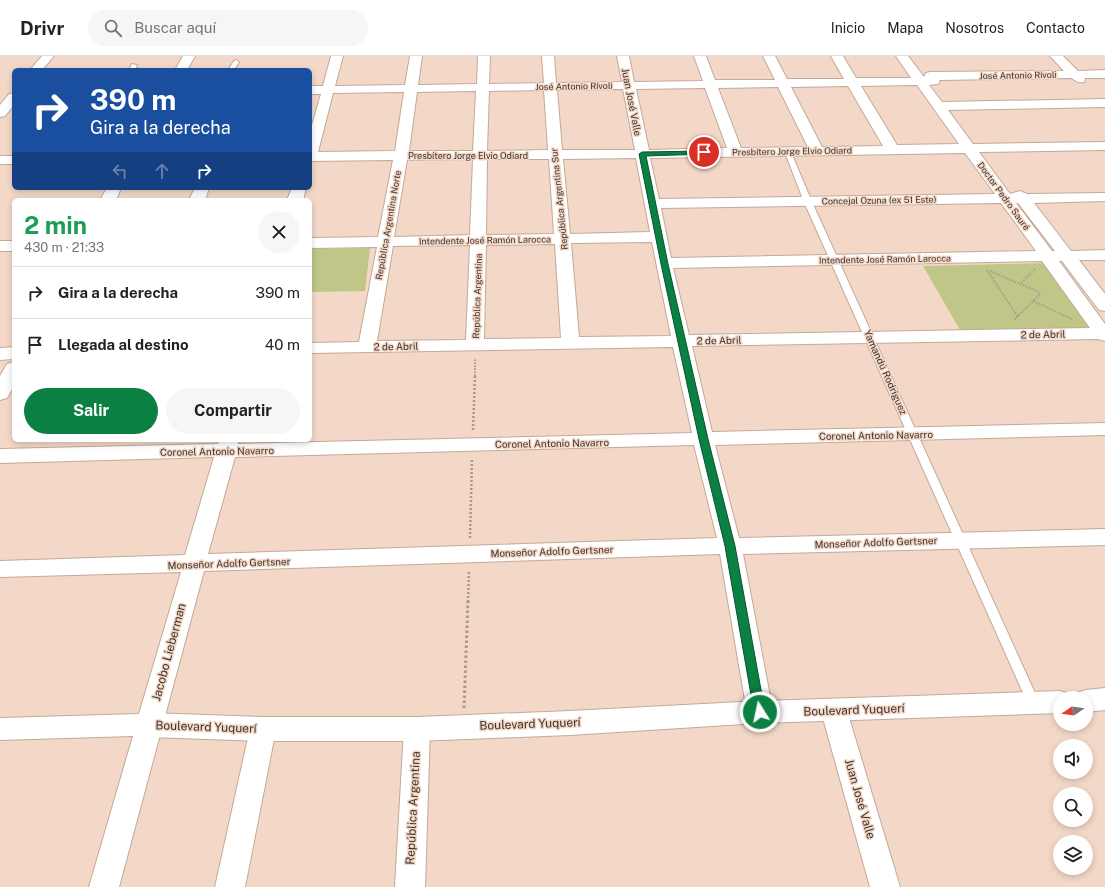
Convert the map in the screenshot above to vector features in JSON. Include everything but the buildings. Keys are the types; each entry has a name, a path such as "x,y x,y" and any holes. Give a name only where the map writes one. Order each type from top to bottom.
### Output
{"street":[{"path":"38,68 48,56"},
{"path":"182,68 189,56"},
{"path":"312,149 337,56"},
{"name":"República Argentina Norte","path":"367,346 401,155 416,56"},
{"name":"República Argentina","path":"475,345 484,56"},
{"name":"República Argentina Sur","path":"548,56 555,155 564,239 570,343"},
{"name":"Juan José Valle","path":"623,56 664,264 703,439 730,546 760,712"},
{"path":"700,56 735,152"},
{"path":"769,56 817,151"},
{"path":"837,56 892,149"},
{"name":"Doctor Pedro Sauré","path":"902,56 928,79 954,106 1006,198 1104,334"},
{"name":"Doctor Pedro Sauré","path":"916,56 928,79 939,106 1023,198 1105,306"},
{"path":"1056,56 1105,103"},
{"name":"José Antonio Rívoli","path":"312,90 852,82 1105,74"},
{"path":"0,93 12,93"},
{"path":"0,113 12,99"},
{"path":"939,106 1105,103"},
{"name":"Presbítero Jorge Elvio Odiard","path":"312,156 642,154 787,150 977,149 1105,146"},
{"path":"0,160 12,160"},
{"name":"Concejal Ozuna (ex 51 Este)","path":"653,204 1105,197"},
{"name":"Intendente José Ramón Larocca","path":"312,243 659,237"},
{"path":"0,246 12,246"},
{"name":"Intendente José Ramón Larocca","path":"664,264 962,258 983,264 1047,256 1105,255"},
{"name":"2 de Abril","path":"312,348 682,340 1104,334"},
{"path":"0,354 12,353"},
{"path":"0,394 12,372"},
{"name":"Coronel Antonio Navarro","path":"0,456 228,445 703,439 1105,429"},
{"name":"Jacobo Lieberman","path":"104,887 193,564 228,445"},
{"name":"Monseñor Adolfo Gertsner","path":"0,569 730,546 1105,537"},
{"name":"Boulevard Yuquerí","path":"0,729 149,725 263,728 417,729 570,723 760,712 1053,703"},
{"name":"Juan José Valle","path":"834,710 885,887"},
{"path":"230,887 263,728"},
{"name":"República Argentina","path":"410,887 417,729"}],"lane":[{"path":"232,68 236,62"},
{"name":"Yamandú Rodríguez","path":"787,150 808,202 914,434 1034,704"}],"path":[{"path":"962,258 983,264 1034,288 1040,294 1018,317 996,335"},
{"path":"983,264 1029,334"},
{"path":"1033,301 1104,334"}],"green space":[{"path":"370,248 365,291 312,292 312,249"},
{"path":"1048,263 1095,328 960,330 923,266"}],"route":[{"path":"704,152 642,154 664,264 703,439 730,546 760,712"}]}
